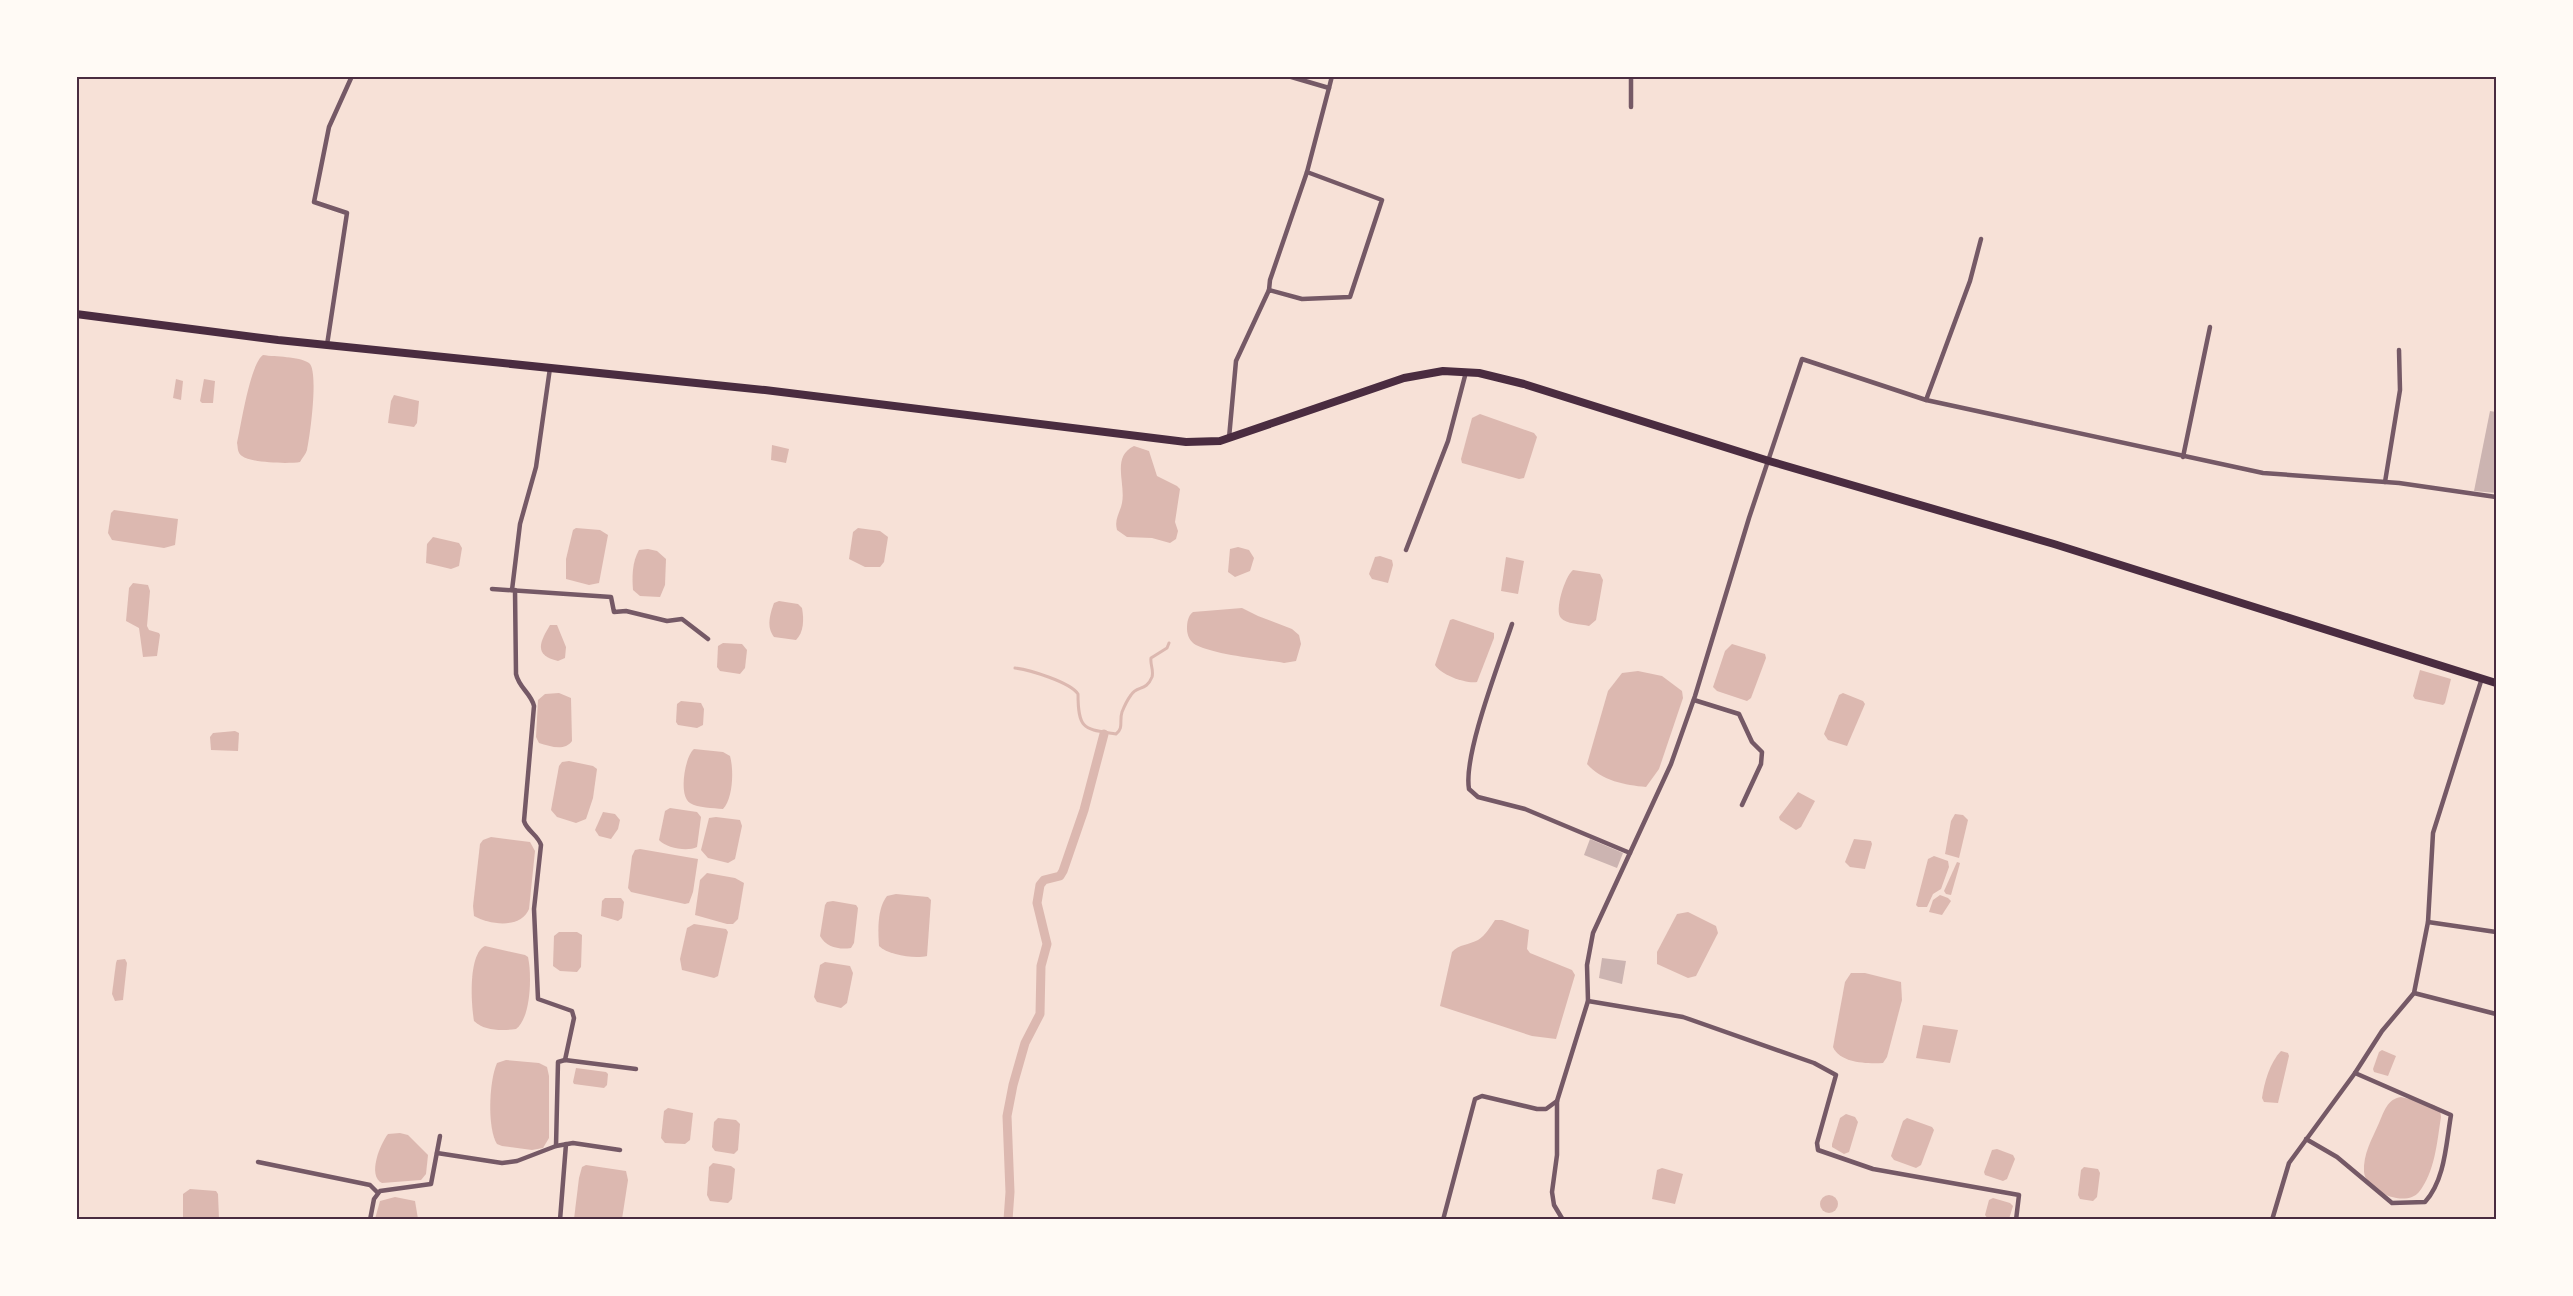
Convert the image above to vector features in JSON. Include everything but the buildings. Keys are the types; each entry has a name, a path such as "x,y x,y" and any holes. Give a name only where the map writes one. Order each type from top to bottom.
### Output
{"main road":[{"path":"76,314 327,345 777,392 1186,442 1228,438 1392,381 1427,373 1466,372 1524,384 1769,461 2054,544 2496,682"}],"street":[{"path":"327,345 347,213 314,202 329,127 352,76"},
{"path":"1288,76 1329,88"},
{"path":"1228,438 1236,361 1269,290 1270,280 1307,172 1332,76"},
{"path":"1631,76 1631,106"},
{"path":"1269,290 1302,300 1350,297 1382,200 1307,172"},
{"path":"1926,400 1970,281 1981,239"},
{"path":"2183,457 2210,327"},
{"path":"2385,482 2400,390 2399,350"},
{"path":"1563,1220 1554,1205 1552,1192 1557,1155 1557,1101 1588,1001 1587,964 1593,933 1667,774 1694,700 1749,518 1802,359 1926,400 2263,473 2385,482 2496,497"},
{"path":"550,368 536,467 518,533 514,590 516,674 518,682 532,698 534,706 524,821 526,826 539,838 541,845 534,909 538,999 572,1011 574,1018 565,1060"},
{"path":"1406,550 1448,441 1466,372"},
{"path":"492,589 611,597 614,612 626,611 667,621 682,619 708,639"},
{"path":"1512,624 1475,741 1467,772 1469,789 1478,797 1525,809 1630,853"},
{"path":"2272,1220 2289,1163 2355,1074 2382,1031 2414,993 2428,922 2433,833 2482,678"},
{"path":"1694,700 1739,714 1752,742 1762,752 1761,764 1742,805"},
{"path":"2428,922 2496,932"},
{"path":"2414,993 2496,1014"},
{"path":"1588,1001 1683,1017 1814,1063 1836,1075 1816,1143 1818,1150 1873,1169 2019,1195 2016,1220"},
{"path":"556,1146 558,1062 565,1060 636,1069"},
{"path":"2306,1139 2337,1157 2392,1203 2425,1203 2434,1193 2443,1164 2451,1115 2355,1074"},
{"path":"1443,1220 1475,1099 1482,1096 1537,1109 1546,1108 1557,1101"},
{"path":"378,1193 431,1184 440,1136"},
{"path":"560,1220 566,1144"},
{"path":"437,1153 502,1163 534,1156 566,1144 621,1150"},
{"path":"258,1162 370,1185 378,1193"},
{"path":"370,1220 372,1205 378,1193"}],"shaded area":[{"path":"263,355 299,359 309,363 312,368 314,390 310,432 307,450 300,462 261,462 242,456 238,452 237,443 247,396 254,370"},
{"path":"176,379 183,381 181,400 173,398"},
{"path":"204,379 215,381 213,403 200,401"},
{"path":"394,395 419,401 417,423 414,427 388,423"},
{"path":"1480,414 1534,433 1537,437 1524,478 1519,479 1462,463 1461,459 1472,418"},
{"path":"772,445 789,449 786,463 771,460"},
{"path":"1134,446 1149,451 1157,476 1180,489 1175,522 1178,531 1176,539 1170,543 1152,538 1127,537 1117,530 1117,519 1123,495 1121,464 1127,451"},
{"path":"114,510 178,519 175,545 164,548 112,540 108,533 111,513"},
{"path":"576,528 600,530 608,535 599,583 589,585 566,579 566,559 573,530"},
{"path":"858,528 880,531 888,537 884,562 880,567 865,567 849,559 853,532"},
{"path":"433,537 459,543 462,548 459,566 451,569 426,563 427,544"},
{"path":"1238,547 1249,550 1254,558 1250,571 1235,577 1228,572 1230,549"},
{"path":"639,550 657,551 666,559 665,585 660,597 640,596 633,590 635,559"},
{"path":"1380,556 1392,560 1393,565 1388,583 1372,579 1369,574 1375,557"},
{"path":"1506,557 1524,561 1518,594 1501,591"},
{"path":"1573,570 1600,574 1603,580 1596,620 1589,626 1566,622 1559,614 1561,594"},
{"path":"133,583 148,585 150,591 147,626 149,630 160,635 157,656 143,657 139,628 126,621 129,588"},
{"path":"779,601 798,604 802,608 803,625 796,640 774,637 772,633 769,625 770,616 774,603"},
{"path":"1242,608 1292,629 1299,635 1301,644 1296,661 1284,663 1227,654 1196,645 1189,638 1187,624 1193,612"},
{"path":"1453,619 1494,633 1477,682 1454,678 1435,665 1450,620"},
{"path":"550,625 557,625 566,647 565,658 558,661 545,655 541,647"},
{"path":"723,643 742,644 747,650 745,668 740,674 720,671 717,667 718,646"},
{"path":"1732,644 1765,654 1766,658 1751,698 1747,701 1717,691 1713,687 1725,651"},
{"path":"2420,670 2451,679 2443,705 2415,699 2413,696"},
{"path":"1638,671 1662,676 1682,691 1683,698 1659,769 1646,787 1607,778 1587,764 1608,691 1622,673"},
{"path":"559,693 571,698 572,741 565,746 557,747 539,743 536,737 538,700 545,694"},
{"path":"1843,693 1865,704 1847,746 1828,740 1824,734 1839,695"},
{"path":"681,701 701,703 704,709 703,725 697,728 678,725 676,722 677,704"},
{"path":"235,731 239,733 238,751 211,750 210,737 213,733"},
{"path":"694,749 723,752 730,756 732,784 729,798 723,809 697,806 686,799 684,776 688,759"},
{"path":"569,761 597,769 593,798 586,819 576,823 557,817 551,810 559,766 562,762"},
{"path":"1798,792 1815,801 1801,827 1796,830 1779,817"},
{"path":"670,808 697,812 701,817 697,847 677,848 659,840 665,811"},
{"path":"603,812 615,814 620,820 618,829 611,839 599,836 595,830"},
{"path":"1955,814 1963,815 1968,820 1959,858 1945,854 1951,821"},
{"path":"709,818 740,820 742,826 735,859 728,863 708,858 701,850"},
{"path":"491,837 530,842 535,851 529,909 519,920 496,923 474,916 473,906 480,844"},
{"path":"1854,839 1871,841 1865,869 1850,867 1845,862"},
{"path":"635,850 698,859 689,903 631,892 628,888 632,856"},
{"path":"1934,856 1948,861 1949,867 1941,889 1933,894 1927,907 1918,907 1916,905 1928,859"},
{"path":"1957,862 1960,863 1951,895 1946,894 1944,891"},
{"path":"707,873 735,878 744,883 738,919 733,924 695,915 700,880"},
{"path":"896,894 928,897 931,900 927,956 902,956 888,952 879,946 878,927 881,907 887,896"},
{"path":"1940,895 1951,901 1942,915 1929,912 1933,900"},
{"path":"605,898 621,898 624,902 622,918 618,921 601,916 602,901"},
{"path":"833,901 856,905 858,908 854,943 851,948 833,947 820,936 825,905"},
{"path":"1688,912 1716,926 1718,933 1696,976 1688,978 1657,964 1657,952 1677,914"},
{"path":"1495,920 1502,920 1529,930 1527,949 1530,953 1572,970 1575,975 1556,1039 1532,1036 1440,1006 1452,952 1458,947 1481,938"},
{"path":"694,924 726,929 728,932 718,976 714,978 682,970 680,959 687,928"},
{"path":"559,932 577,932 582,935 581,967 577,972 560,971 553,966 554,936"},
{"path":"485,946 528,957 529,996 525,1016 516,1029 488,1028 474,1021 473,969 480,951"},
{"path":"125,959 127,963 123,1000 115,1001 112,994 116,963 117,960"},
{"path":"825,962 850,966 853,973 847,1003 841,1008 817,1002 814,997 820,965"},
{"path":"1851,973 1865,973 1901,982 1902,1000 1887,1057 1883,1063 1862,1063 1848,1059 1833,1047 1845,982"},
{"path":"1923,1025 1958,1030 1950,1063 1916,1058"},
{"path":"2382,1050 2396,1056 2388,1076 2374,1072 2373,1069 2379,1052"},
{"path":"2281,1051 2288,1053 2289,1056 2278,1103 2264,1102 2262,1098 2268,1073"},
{"path":"506,1060 539,1063 547,1067 549,1138 543,1148 532,1150 502,1146 497,1144 494,1137 490,1116 492,1081 497,1063"},
{"path":"576,1068 606,1072 608,1074 607,1085 604,1088 574,1084"},
{"path":"2401,1097 2434,1105 2440,1109 2441,1117 2434,1156 2424,1184 2413,1197 2396,1198 2372,1186 2366,1179 2364,1165 2366,1153 2384,1110 2392,1100"},
{"path":"668,1108 693,1113 690,1140 685,1144 665,1143 661,1138 664,1111"},
{"path":"1846,1114 1855,1117 1858,1122 1849,1152 1844,1154 1832,1147 1832,1144 1840,1118"},
{"path":"718,1118 736,1120 740,1124 738,1150 734,1154 715,1151 712,1147 714,1122"},
{"path":"1907,1118 1932,1127 1934,1130 1921,1165 1916,1168 1894,1160 1891,1156 1903,1121"},
{"path":"388,1134 408,1135 428,1155 426,1174 421,1180 382,1183 375,1174 376,1160"},
{"path":"1997,1149 2013,1155 2015,1159 2007,1179 2003,1181 1985,1175 1984,1172 1992,1150"},
{"path":"713,1163 731,1166 735,1169 732,1199 728,1203 710,1201 707,1195 709,1167"},
{"path":"586,1165 626,1171 628,1180 622,1219 574,1219 579,1178 582,1167"},
{"path":"2084,1167 2098,1169 2100,1173 2097,1197 2093,1201 2080,1199 2078,1195 2081,1170"},
{"path":"1662,1168 1683,1174 1675,1204 1652,1199 1657,1170"},
{"path":"190,1189 216,1191 219,1219 183,1219 183,1194"},
{"path":"1829,1195 1835,1198 1838,1204 1835,1210 1829,1213 1823,1210 1820,1204 1823,1198"},
{"path":"395,1197 415,1201 418,1219 375,1219 380,1201"},
{"path":"1993,1198 2013,1206 2009,1219 1988,1219 1985,1215 1989,1200"}],"waterway":[{"path":"1015,668 1049,677 1067,685 1078,694 1078,706 1085,726 1097,731 1116,734 1121,727 1122,712 1133,692 1150,682 1153,672 1151,658 1167,648 1169,643"},
{"path":"1008,1220 1010,1192 1007,1116 1025,1043 1040,1014 1041,966 1047,944 1037,903 1040,885 1044,880 1060,876 1063,871 1084,810 1104,734"}]}
